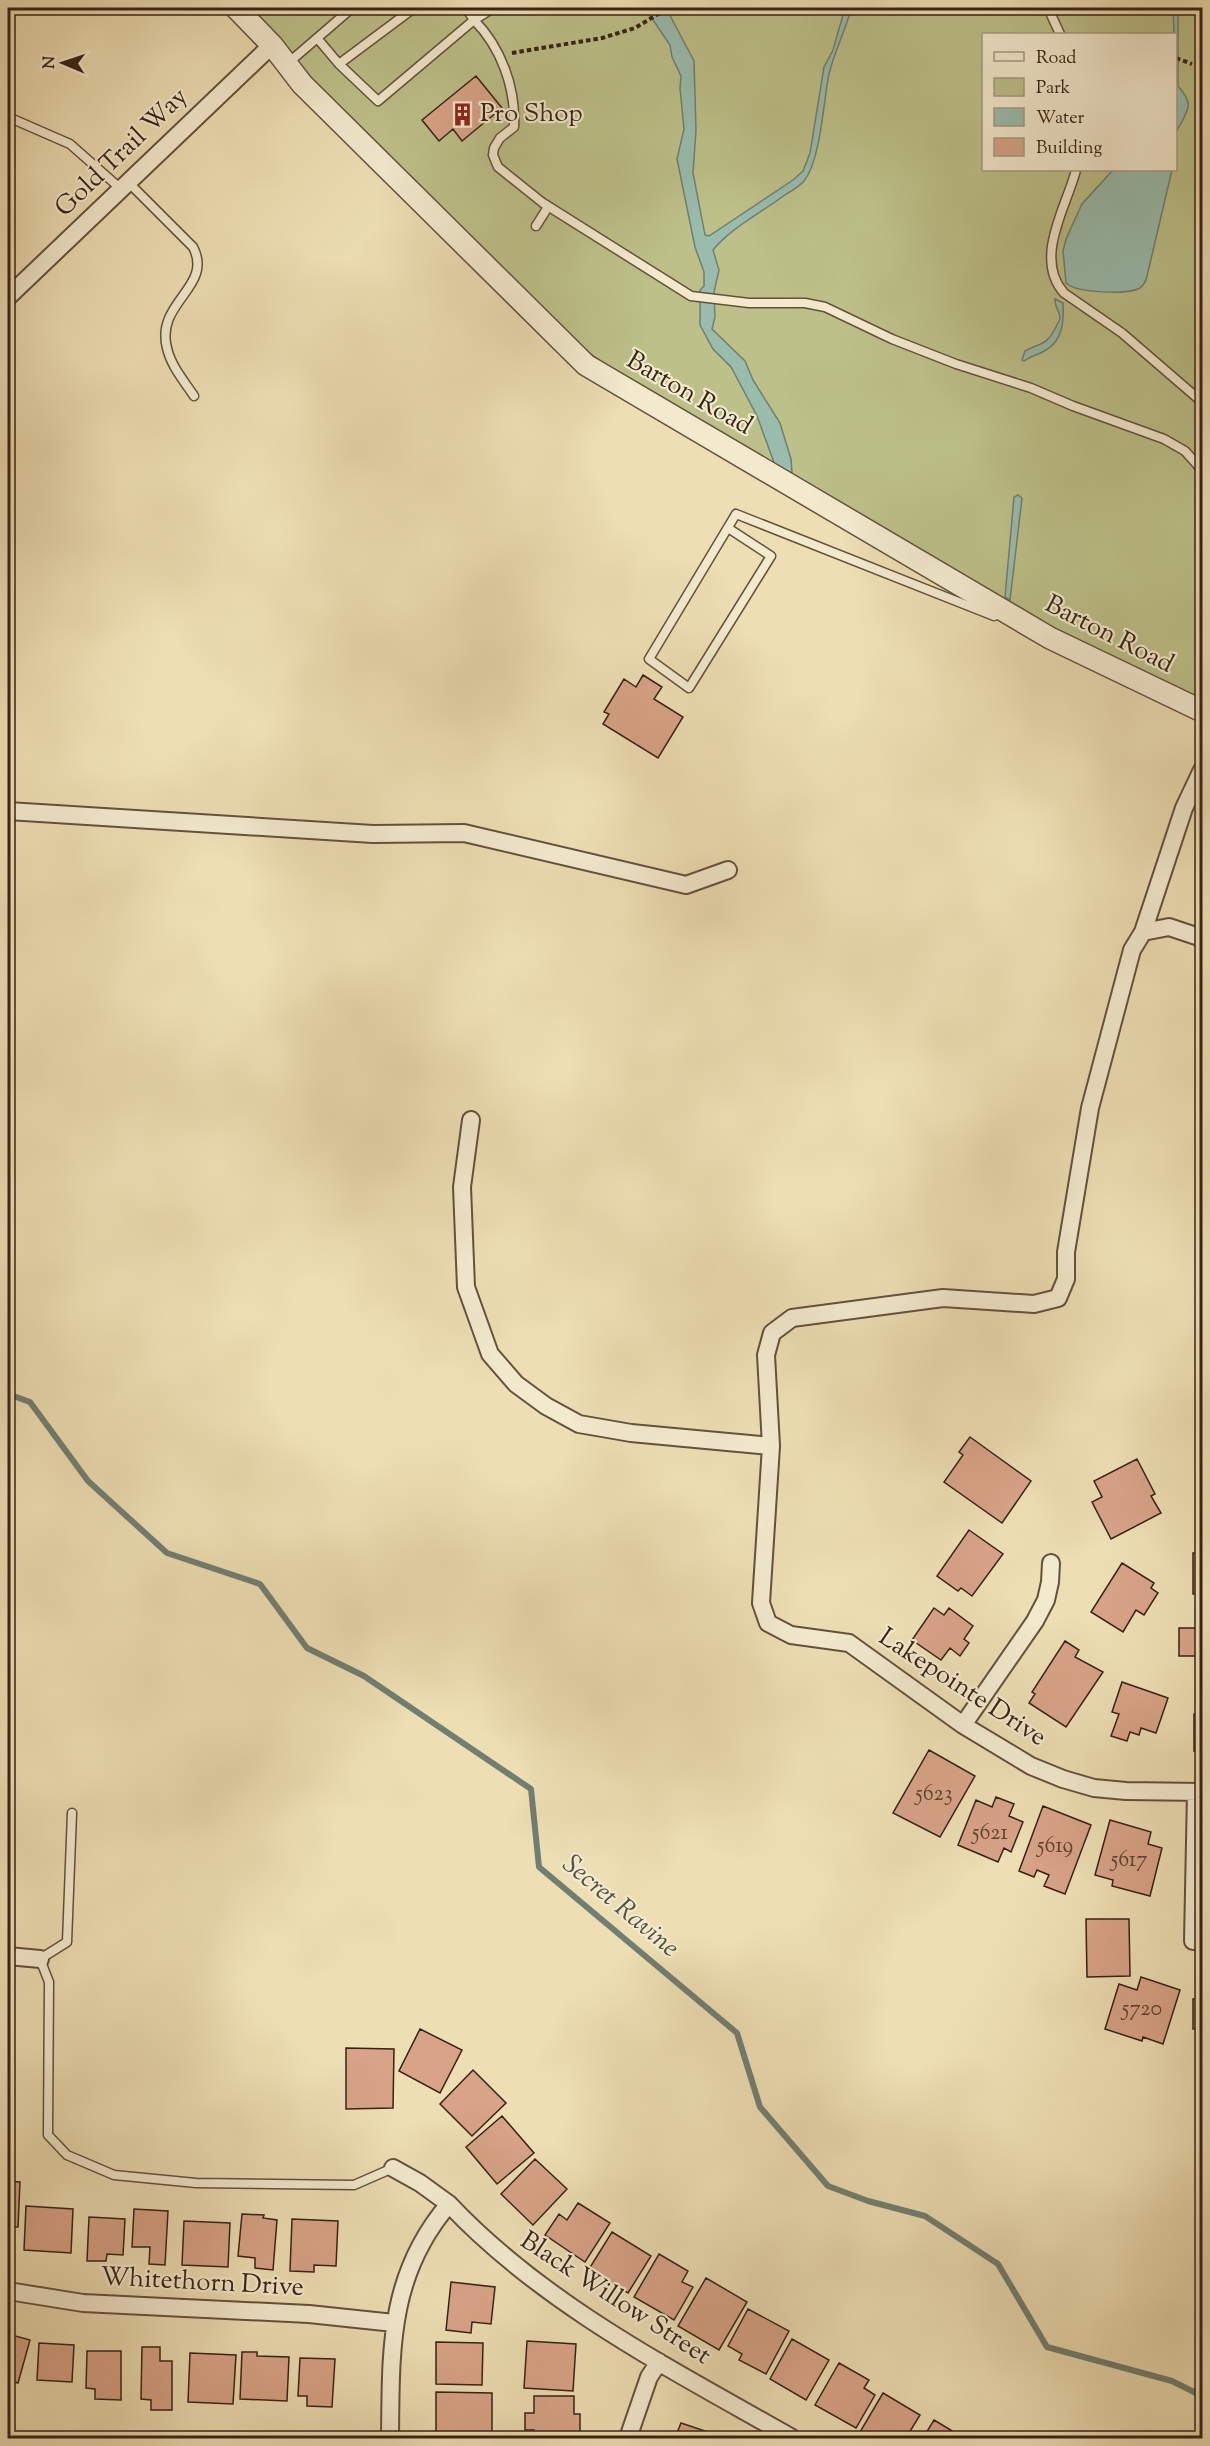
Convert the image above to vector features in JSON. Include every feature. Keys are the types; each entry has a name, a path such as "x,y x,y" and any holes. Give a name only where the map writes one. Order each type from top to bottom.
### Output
{"street":[{"name":"Barton Road","path":"236,8 272,45 302,84 586,365 1050,638 1203,711"},
{"name":"Gold Trail Way","path":"8,297 272,45"},
{"path":"471,1120 462,1187 466,1287 490,1354 516,1384 546,1406 579,1424 631,1433 771,1446 766,1355 772,1333 792,1318 943,1298 1034,1304 1058,1298 1066,1280 1066,1252 1090,1108 1132,950 1143,932 1184,808 1203,770"},
{"path":"8,811 373,834 465,833 686,885 728,870"},
{"path":"1143,932 1168,927 1203,938"},
{"name":"Lakepointe Drive","path":"771,1446 761,1603 768,1623 791,1635 849,1643 963,1725 1031,1766 1063,1779 1094,1788 1199,1792"},
{"path":"963,1725 1035,1621 1046,1600 1051,1563"},
{"path":"1193,1941 1199,1792"},
{"path":"8,1956 40,1959"},
{"name":"Black Willow Street","path":"393,2168 420,2183 449,2204 497,2251 571,2306 659,2362 792,2439"},
{"path":"390,2439 391,2350 399,2301 418,2249 430,2226 449,2204"},
{"name":"Whitethorn Drive","path":"8,2291 82,2303 309,2314 394,2323"},
{"path":"628,2439 649,2377 659,2362"}],"lane":[{"path":"287,64 352,8"},
{"path":"339,64 414,8"},
{"path":"466,8 487,33 501,58 509,82 514,127 500,138 493,155 498,167 548,207 691,296 749,303 805,303 825,307 892,339 956,364 1031,388 1164,439 1185,451 1203,470"},
{"path":"317,38 339,64 378,101 474,20 493,8"},
{"path":"1048,8 1060,33"},
{"path":"8,117 70,144 125,185 193,248 199,259 198,270 193,282 173,307 165,333 167,348 173,364 194,396"},
{"path":"1076,171 1054,231 1052,274 1056,284 1064,293 1122,333 1203,402"},
{"path":"536,226 548,207"},
{"path":"728,528 771,556 689,688 649,659 736,514 1050,638"},
{"path":"72,1814 67,1942 40,1959 49,1982 48,2135 67,2155 114,2175 196,2183 354,2185 393,2168"}],"path":[{"path":"501,58 510,54 602,38 635,28 668,8"},
{"path":"1177,58 1192,64"}],"green space":[{"path":"242,8 1202,8 1202,703 1056,633 622,376 582,348 526,297"}],"water":[{"path":"645,8 666,8 694,61 696,130 693,173 705,235 709,236 803,171 810,153 824,67 833,50 845,8 854,8 850,13 831,66 818,145 810,171 799,186 737,228 713,250 719,270 714,292 715,317 712,329 745,361 753,380 780,423 791,459 792,473 776,468 757,416 731,367 713,349 700,325 700,290 704,286 704,272 695,247 677,159 684,129 681,76 672,57 670,45"},
{"path":"1173,8 1178,8 1178,86 1187,99 1188,109 1177,130 1177,33 1174,33"},
{"path":"1112,171 1172,171 1146,280 1140,288 1125,292 1102,292 1080,289 1066,283 1063,251 1082,204"},
{"path":"1055,299 1063,303 1063,323 1056,341 1046,350 1022,360 1025,351 1046,341 1060,320"},
{"path":"1018,495 1022,498 1010,600 1005,597 1014,497"}],"building":[{"name":"Pro Shop","path":"476,76 502,108 462,141 453,129 439,141 422,120"},
{"path":"643,675 662,687 654,699 683,717 658,758 603,724 609,714 604,712 624,679 636,687"},
{"path":"970,1437 1031,1481 1002,1523 944,1482 963,1455 959,1452"},
{"path":"1137,1459 1155,1494 1151,1496 1161,1513 1111,1539 1092,1502 1102,1497 1094,1481"},
{"path":"1199,1465 1202,1465 1202,1517 1197,1517"},
{"path":"969,1530 1003,1554 972,1596 961,1588 958,1591 937,1576"},
{"path":"1199,1534 1202,1534 1202,1594 1193,1594 1193,1553 1199,1553"},
{"path":"1122,1563 1154,1583 1151,1588 1158,1593 1144,1615 1136,1610 1123,1632 1091,1612"},
{"path":"934,1608 944,1615 949,1608 973,1626 964,1639 969,1643 960,1656 950,1648 941,1660 912,1640"},
{"path":"1201,1620 1202,1668 1199,1668 1199,1656 1179,1656 1179,1628 1201,1628"},
{"path":"1065,1641 1079,1650 1075,1657 1103,1672 1066,1727 1029,1703 1035,1694 1032,1692"},
{"path":"1122,1682 1168,1698 1156,1733 1141,1728 1139,1735 1130,1732 1127,1741 1111,1736 1119,1714 1112,1712"},
{"path":"1201,1697 1202,1751 1194,1751 1194,1714 1201,1714"},
{"path":"929,1750 975,1776 940,1837 893,1813"},
{"path":"996,1797 1014,1804 1009,1816 1023,1822 1011,1852 1004,1848 998,1862 958,1845 976,1800 992,1807"},
{"path":"1043,1806 1091,1825 1065,1894 1044,1886 1049,1875 1037,1870 1034,1877 1019,1871"},
{"path":"1110,1820 1151,1832 1148,1844 1162,1848 1150,1896 1112,1886 1113,1880 1095,1875"},
{"path":"1086,1919 1129,1919 1130,1976 1087,1977"},
{"path":"1141,1977 1180,1990 1163,2044 1143,2037 1142,2041 1105,2029 1119,1984 1137,1990"},
{"path":"1193,1999 1202,1999 1202,2029 1193,2029"},
{"path":"420,2029 462,2050 440,2093 399,2071"},
{"path":"346,2048 394,2049 393,2108 346,2109"},
{"path":"473,2070 506,2103 472,2136 440,2104"},
{"path":"502,2116 534,2153 497,2184 466,2147"},
{"path":"535,2159 567,2189 533,2225 501,2194"},
{"path":"8,2181 20,2182 18,2227 8,2227"},
{"path":"578,2203 610,2223 585,2262 545,2235 559,2214 567,2220"},
{"path":"26,2206 73,2209 71,2253 24,2250"},
{"path":"134,2209 168,2211 165,2265 149,2264 150,2247 132,2247"},
{"path":"242,2214 264,2215 263,2218 277,2220 273,2270 255,2268 255,2258 238,2256"},
{"path":"89,2217 125,2219 123,2255 107,2254 106,2261 87,2261"},
{"path":"292,2219 338,2221 336,2266 314,2265 314,2272 290,2271"},
{"path":"184,2221 230,2223 228,2267 182,2265"},
{"path":"612,2232 651,2256 628,2293 589,2269"},
{"path":"659,2254 688,2271 682,2282 693,2287 674,2320 634,2297"},
{"path":"706,2278 747,2302 719,2350 678,2326"},
{"path":"451,2282 495,2287 491,2324 472,2322 471,2333 446,2330"},
{"path":"748,2309 789,2331 766,2374 739,2360 742,2354 728,2346"},
{"path":"8,2334 30,2340 18,2383 8,2380"},
{"path":"792,2339 829,2360 806,2400 770,2379"},
{"path":"527,2341 576,2344 573,2391 524,2388"},
{"path":"436,2342 483,2343 482,2385 436,2384"},
{"path":"39,2343 74,2345 72,2382 37,2380"},
{"path":"142,2347 160,2347 160,2361 172,2361 172,2410 151,2410 151,2400 141,2399"},
{"path":"87,2351 121,2351 121,2400 95,2399 95,2389 86,2388"},
{"path":"242,2352 257,2352 257,2356 289,2357 287,2401 240,2399"},
{"path":"190,2353 236,2355 233,2404 188,2402"},
{"path":"300,2358 335,2359 332,2407 307,2406 307,2396 298,2396"},
{"path":"839,2363 869,2380 864,2388 875,2395 856,2428 815,2405"},
{"path":"436,2392 492,2393 492,2438 436,2438"},
{"path":"883,2393 920,2415 906,2438 870,2438 860,2432"},
{"path":"534,2396 574,2396 574,2414 580,2414 580,2438 534,2438 534,2430 525,2430 525,2413 534,2413"},
{"path":"934,2420 964,2438 923,2438"},
{"path":"681,2423 726,2438 675,2438"}],"waterway":[{"name":"Secret Ravine","path":"8,1394 30,1402 88,1481 167,1553 260,1584 307,1648 364,1676 531,1789 539,1867 737,2033 760,2107 828,2186 868,2201 925,2216 998,2264 1047,2347 1172,2381 1202,2396"}],"place":[{"name":"Pro Shop","path":"462,114"}]}
